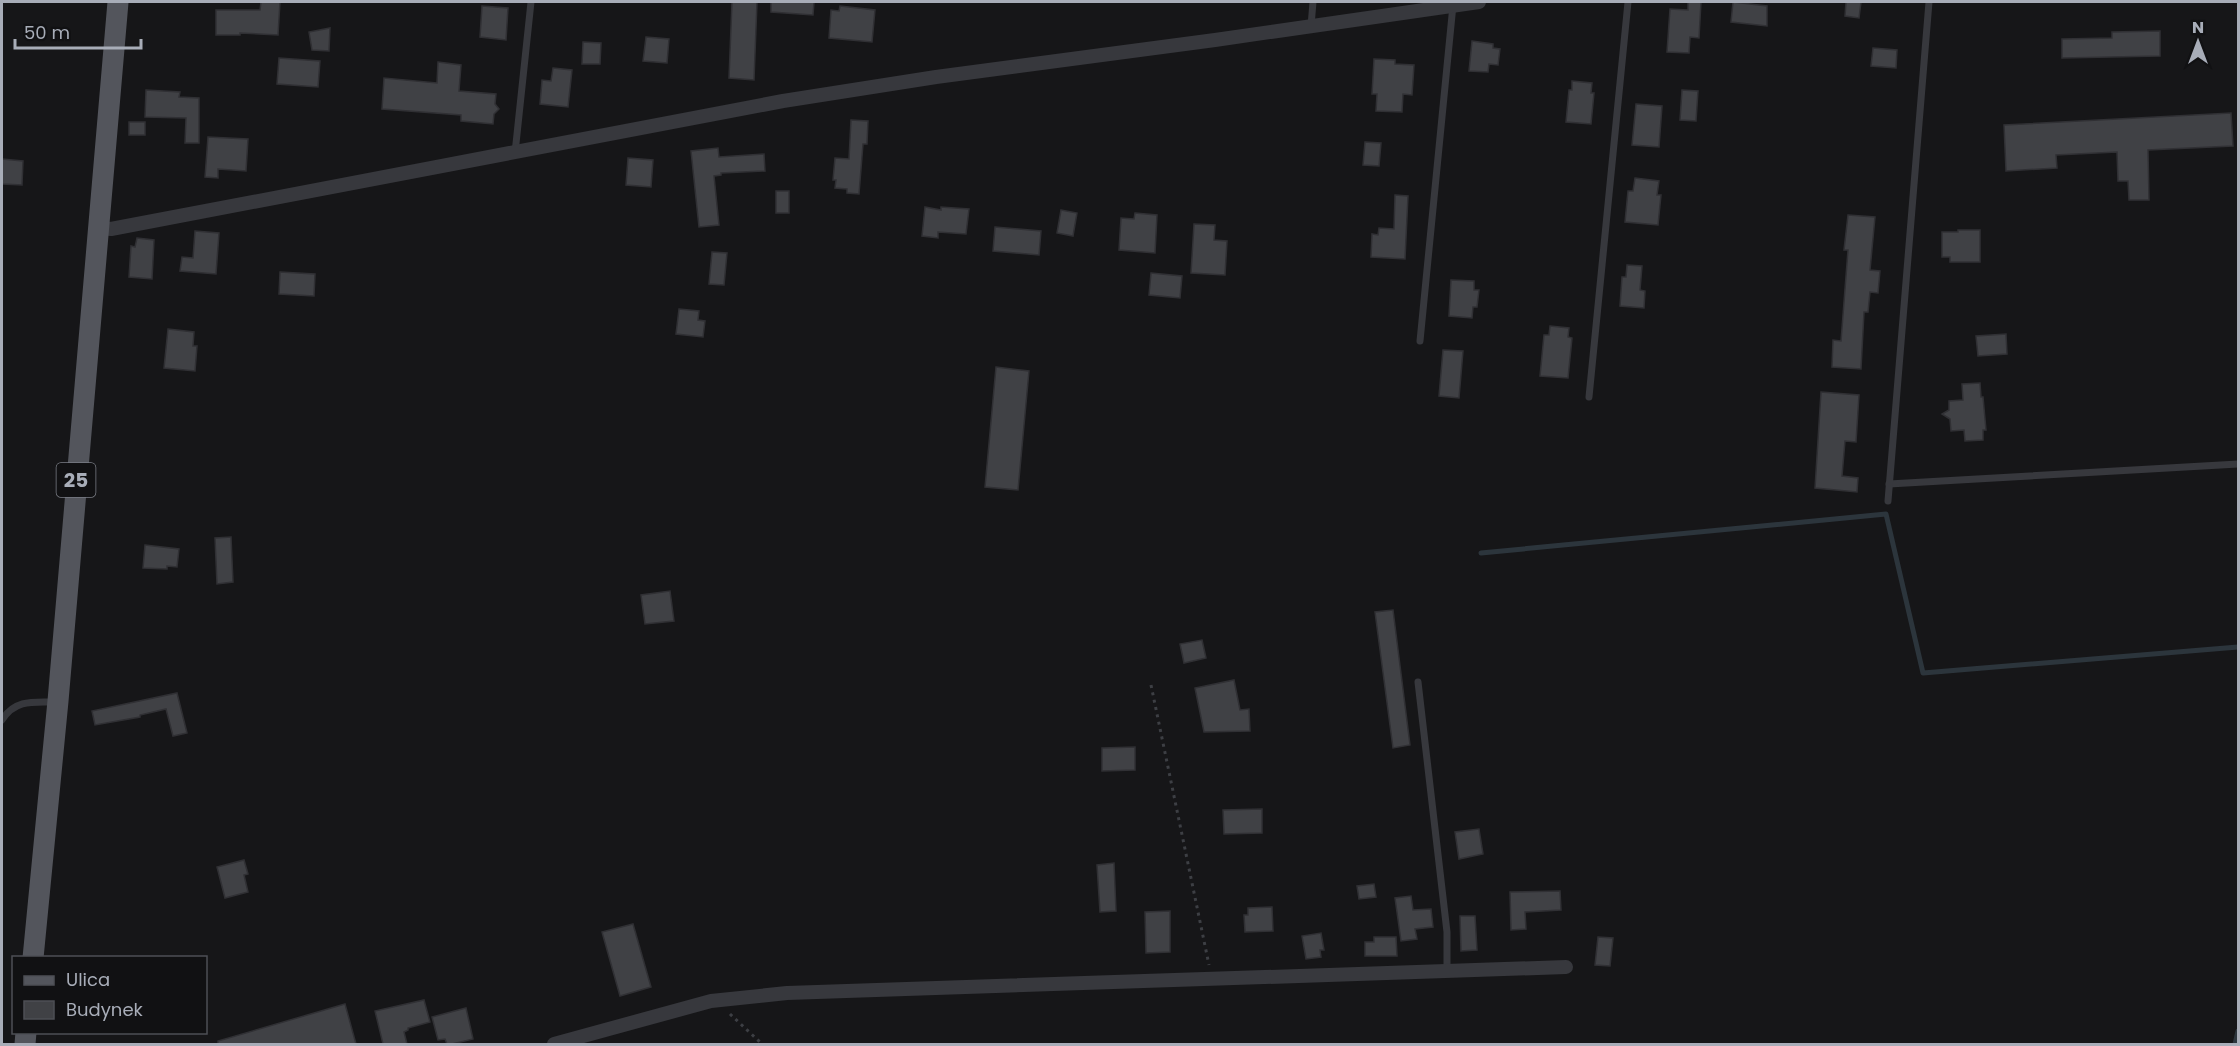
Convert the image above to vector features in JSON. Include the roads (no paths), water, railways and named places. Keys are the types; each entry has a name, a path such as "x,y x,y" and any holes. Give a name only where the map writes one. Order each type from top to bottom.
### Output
{"main road":[{"name":"25","path":"33,956 58,702 118,2"}],"street":[{"path":"98,228 111,229 783,101 936,77 1479,2"},
{"path":"554,1044 711,1001 787,993 1566,967"}],"lane":[{"path":"515,153 531,2"},
{"path":"1311,26 1313,2"},
{"path":"1589,397 1629,2"},
{"path":"1888,501 1929,2"},
{"path":"1420,341 1453,5"},
{"path":"1889,484 2238,464"},
{"path":"1418,682 1447,933 1448,971"},
{"path":"2,720 13,706 21,703 58,702"}],"waterway":[{"path":"1481,553 1886,514 1923,673 2238,647"},
{"path":"2235,1044 2238,1031"}]}
